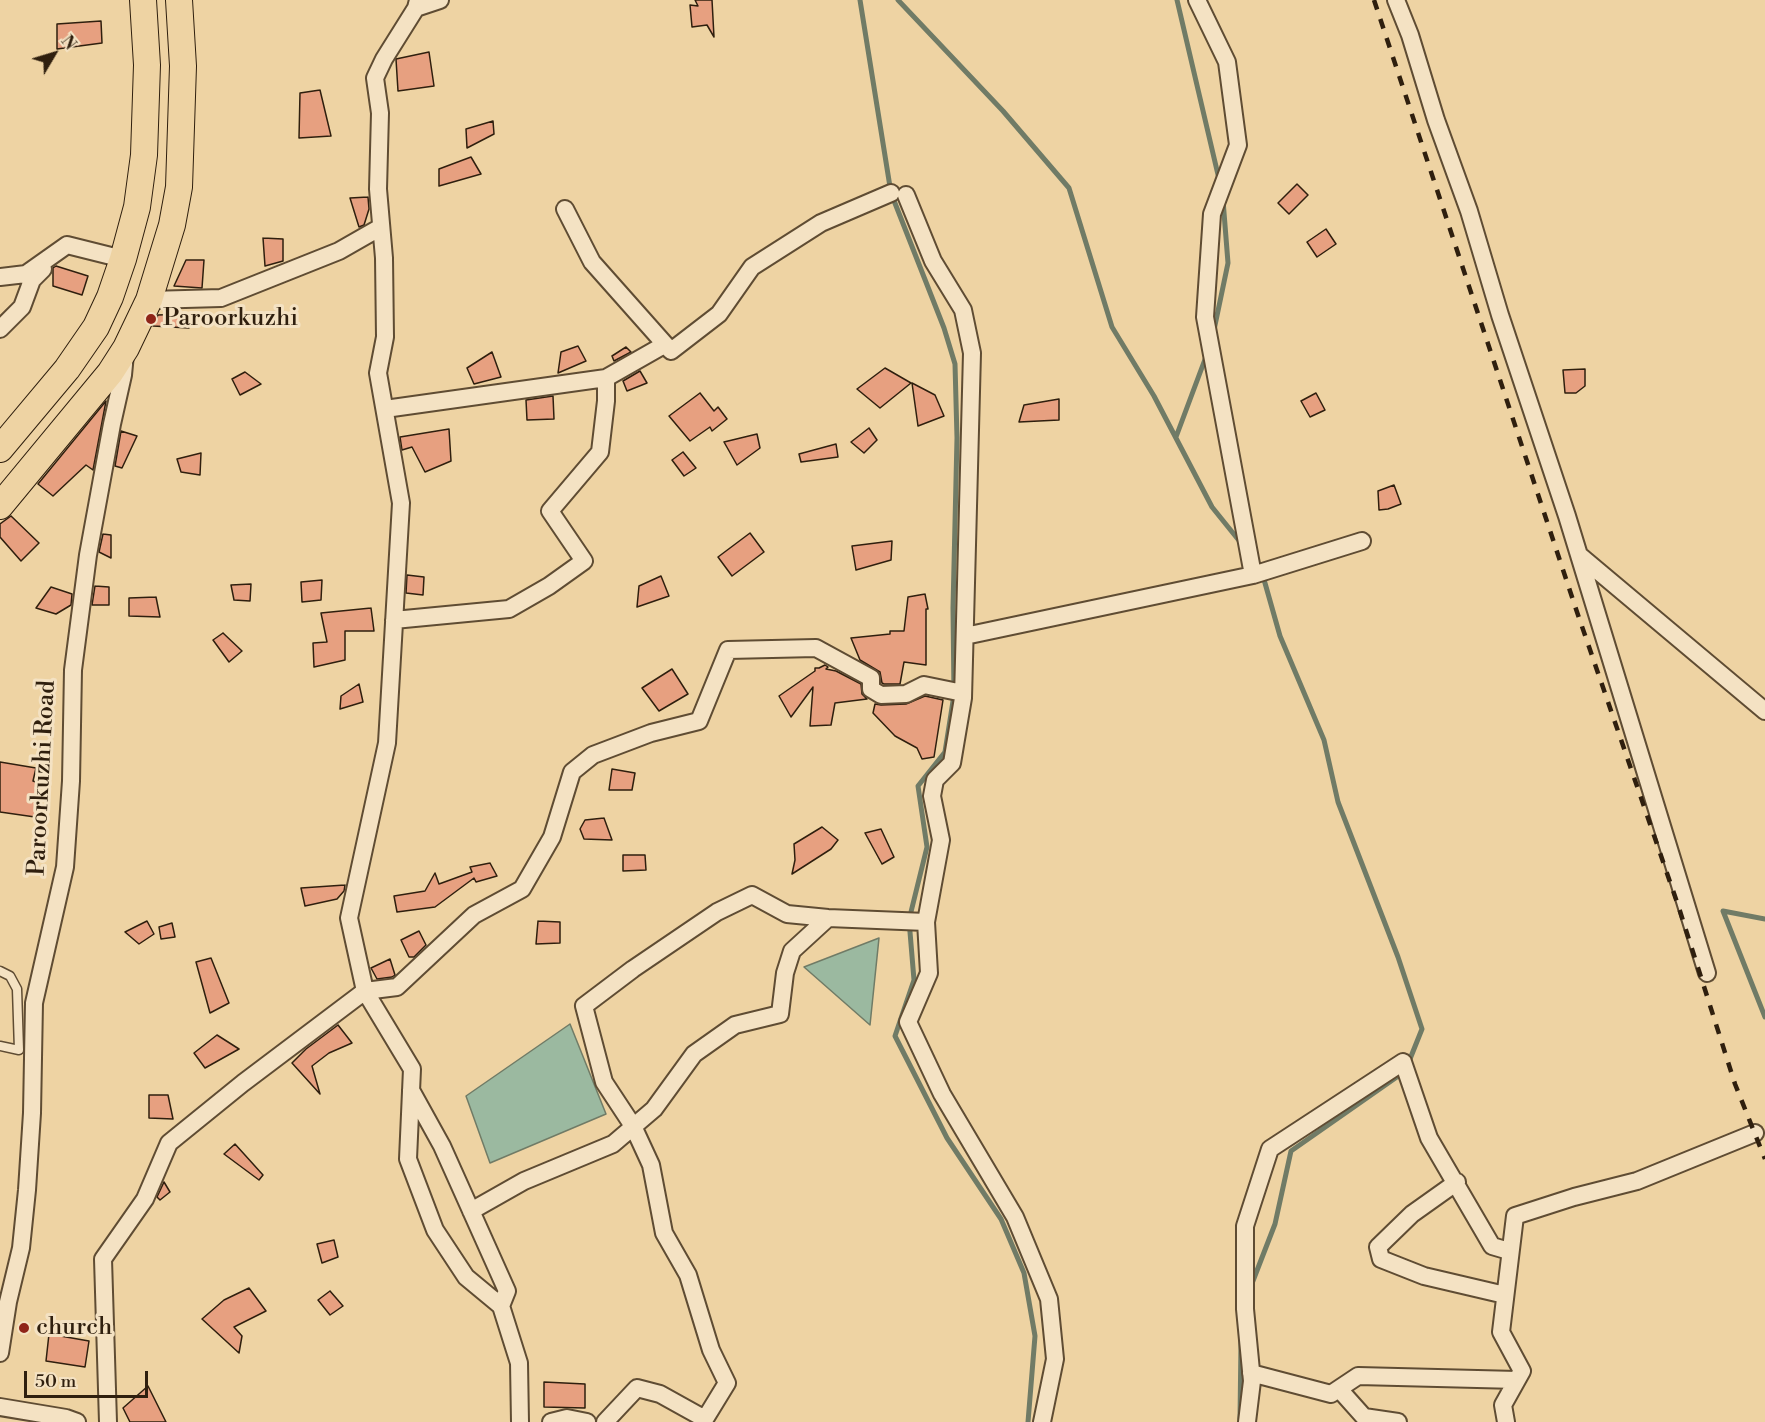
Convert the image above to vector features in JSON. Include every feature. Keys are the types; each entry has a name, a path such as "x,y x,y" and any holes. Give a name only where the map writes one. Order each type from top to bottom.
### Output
{"main road":[{"path":"0,449 67,369 96,327 110,297 123,259 137,207 144,155 147,65 143,0"},
{"path":"0,506 110,373 126,348 149,300 172,225 179,187 183,66 179,0"}],"street":[{"path":"440,0 417,4 375,78 380,113 378,189 385,337 378,373 402,503 387,743 349,918 365,991 412,1069 408,1160 435,1230 466,1277 501,1306 519,1363 520,1422"},
{"path":"1197,0 1227,62 1238,145 1212,214 1205,316 1253,575"},
{"path":"1396,0 1469,211 1500,315 1579,555 1707,973"},
{"path":"565,208 592,262 671,351 719,314 752,267 821,223 899,194 933,261 963,310 972,353 963,693 952,763 935,780 932,796 941,840 926,922 929,973 908,1022 942,1094 1015,1217 1049,1299 1055,1359 1042,1422"},
{"path":"149,300 221,298 339,252 381,227"},
{"path":"0,329 22,306 32,280 67,245"},
{"path":"0,277 26,274 67,245 123,259"},
{"path":"385,409 606,378 664,345"},
{"name":"Paroorkuzhi Road","path":"0,1353 8,1302 21,1248 27,1190 34,1003 65,867 71,781 73,670 88,555 123,375 126,348"},
{"path":"394,620 509,609 549,586 584,561 550,511 600,452 606,401 606,378"},
{"path":"964,636 1253,575 1362,541"},
{"path":"1579,555 1765,711"},
{"path":"108,1422 103,1259 145,1199 169,1143 243,1083 365,991 398,987 474,915 522,889 552,837 572,772 593,755 651,733 699,721 728,650 816,648 871,678 872,689 881,695 906,694 924,685 963,693"},
{"path":"604,1422 637,1388 660,1394 705,1419 727,1383 711,1350 688,1275 664,1233 651,1165 633,1126 604,1082 584,1006 633,969 717,912 752,895 787,914 926,922"},
{"path":"471,1211 524,1180 613,1144 654,1108 694,1054 735,1025 780,1014 792,951 828,918"},
{"path":"1247,1422 1251,1373 1245,1309 1245,1226 1270,1149 1406,1070 1429,1138 1492,1246 1509,1251"},
{"path":"411,1090 442,1146 507,1291 501,1306"},
{"path":"1506,1422 1503,1405 1522,1371 1501,1332 1515,1216 1574,1197 1637,1181 1755,1133"},
{"path":"1456,1182 1412,1214 1378,1248 1381,1259 1424,1276 1505,1295"},
{"path":"1251,1373 1331,1394 1358,1376 1517,1380"},
{"path":"1339,1389 1364,1417 1398,1422"},
{"path":"0,1407 66,1418 77,1422"},
{"path":"551,1422 567,1418 587,1422"}],"lane":[{"path":"0,971 10,976 17,989 19,1050 0,1046"}],"shaded area":[{"path":"879,938 870,1025 804,967"},
{"path":"570,1024 606,1114 490,1163 466,1096"}],"building":[{"path":"695,0 712,0 714,37 707,25 692,27 690,5 698,6"},
{"path":"101,21 102,43 57,49 57,24"},
{"path":"429,52 434,86 398,91 396,59"},
{"path":"320,90 331,136 299,138 300,93"},
{"path":"493,121 494,134 467,148 466,129"},
{"path":"471,157 481,174 439,186 439,169"},
{"path":"1297,184 1308,195 1289,214 1278,203"},
{"path":"368,197 369,209 364,225 359,227 350,198"},
{"path":"1326,229 1336,244 1317,257 1307,242"},
{"path":"263,238 283,239 283,261 265,266"},
{"path":"186,260 204,260 202,288 174,286"},
{"path":"56,266 88,276 82,295 53,286 53,268"},
{"path":"184,314 189,328 153,326 158,315"},
{"path":"578,346 586,361 558,373 561,352"},
{"path":"626,347 631,352 614,361 612,356"},
{"path":"492,352 501,377 474,384 467,368"},
{"path":"885,368 911,383 880,408 857,389"},
{"path":"1585,369 1585,386 1576,393 1565,393 1563,370"},
{"path":"640,371 647,383 627,391 623,381"},
{"path":"245,372 261,384 240,395 232,379"},
{"path":"912,383 935,395 944,416 918,426"},
{"path":"700,393 714,411 718,407 727,419 712,431 710,427 690,441 669,416"},
{"path":"1316,393 1325,410 1310,417 1301,401"},
{"path":"553,396 554,419 527,420 526,400"},
{"path":"1059,399 1059,420 1019,422 1024,405"},
{"path":"106,401 93,470 86,465 53,496 38,484"},
{"path":"869,428 877,440 864,453 851,442"},
{"path":"449,429 451,461 425,472 412,447 402,450 400,437"},
{"path":"121,431 137,436 122,468 115,466"},
{"path":"757,434 760,448 737,465 724,442"},
{"path":"836,444 838,457 801,462 799,454"},
{"path":"683,452 696,468 684,476 672,460"},
{"path":"201,453 200,475 181,472 177,459"},
{"path":"1394,485 1401,504 1379,510 1378,491"},
{"path":"11,516 39,543 21,561 0,537 0,524"},
{"path":"750,533 764,552 732,576 718,557"},
{"path":"103,534 111,535 111,558 99,552"},
{"path":"892,541 891,560 856,570 852,546"},
{"path":"407,575 424,577 423,595 406,593"},
{"path":"661,576 669,596 637,607 639,586"},
{"path":"322,580 321,600 302,602 301,582"},
{"path":"251,584 250,601 234,600 231,585"},
{"path":"95,586 109,587 109,605 92,605"},
{"path":"51,587 72,594 71,605 56,614 36,608"},
{"path":"925,594 928,609 926,609 926,665 904,662 900,684 884,684 880,672 860,660 851,638 890,634 890,631 904,631 908,597"},
{"path":"156,597 160,617 129,616 129,598"},
{"path":"371,608 374,631 345,631 345,660 314,667 313,643 327,642 321,613"},
{"path":"223,633 242,651 229,662 213,640"},
{"path":"825,665 828,667 826,669 836,671 861,684 862,694 867,699 835,703 831,725 810,726 813,687 791,717 779,696 815,671 815,668"},
{"path":"672,669 688,694 659,711 642,688"},
{"path":"359,684 363,702 340,709 341,696"},
{"path":"925,696 943,700 934,757 922,759 917,748 895,736 873,713 875,704 906,704"},
{"path":"0,762 36,768 33,781 41,784 35,817 0,812"},
{"path":"612,769 635,773 632,790 609,790"},
{"path":"604,818 612,840 584,839 580,829 585,820"},
{"path":"822,827 838,840 831,849 792,874 795,860 794,844"},
{"path":"881,829 894,857 882,864 865,833"},
{"path":"623,855 645,855 646,870 623,871"},
{"path":"490,863 497,876 476,882 474,878 435,907 397,912 394,896 425,891 435,873 439,884 472,872 470,867"},
{"path":"345,885 344,891 337,899 305,906 301,888"},
{"path":"147,921 154,934 139,944 125,932"},
{"path":"538,921 560,922 560,943 536,944"},
{"path":"172,923 175,937 161,939 159,927"},
{"path":"419,931 426,945 414,957 409,957 401,940"},
{"path":"211,958 229,1003 210,1013 196,962"},
{"path":"390,959 395,975 377,979 371,968"},
{"path":"338,1025 352,1043 329,1053 312,1066 320,1094 292,1063 306,1049"},
{"path":"217,1035 239,1049 205,1068 194,1053"},
{"path":"149,1095 168,1095 173,1119 149,1118"},
{"path":"235,1144 263,1175 259,1180 224,1154"},
{"path":"164,1182 170,1192 160,1200 157,1197"},
{"path":"334,1240 338,1257 322,1263 317,1244"},
{"path":"249,1288 266,1311 234,1327 242,1336 239,1353 202,1319 224,1300"},
{"path":"330,1291 343,1306 330,1315 318,1300"},
{"path":"49,1334 89,1341 85,1367 46,1361"},
{"path":"544,1382 585,1384 585,1408 544,1407"},
{"path":"148,1386 166,1422 130,1422 123,1408"}],"waterway":[{"path":"860,0 891,193 944,328 955,364 957,438 953,608 954,695 945,752 918,786 927,847 909,920 914,980 895,1036 947,1138 1001,1219 1024,1273 1035,1336 1028,1422"},
{"path":"898,0 1003,111 1069,188 1112,327 1154,396 1212,507 1241,543"},
{"path":"1177,0 1219,179"},
{"path":"1214,330 1228,263 1223,200"},
{"path":"1176,437 1207,354"},
{"path":"1263,576 1280,636 1324,740 1338,802 1398,957 1422,1029 1408,1064"},
{"path":"1765,919 1723,911 1765,1017"},
{"path":"1251,1286 1275,1224 1291,1151 1404,1072"},
{"path":"1240,1419 1241,1341"}],"railway":[{"path":"1374,0 1577,612 1679,908 1735,1084 1765,1159"}],"place":[{"name":"Paroorkuzhi","path":"151,319"},
{"name":"church","path":"24,1328"}]}
